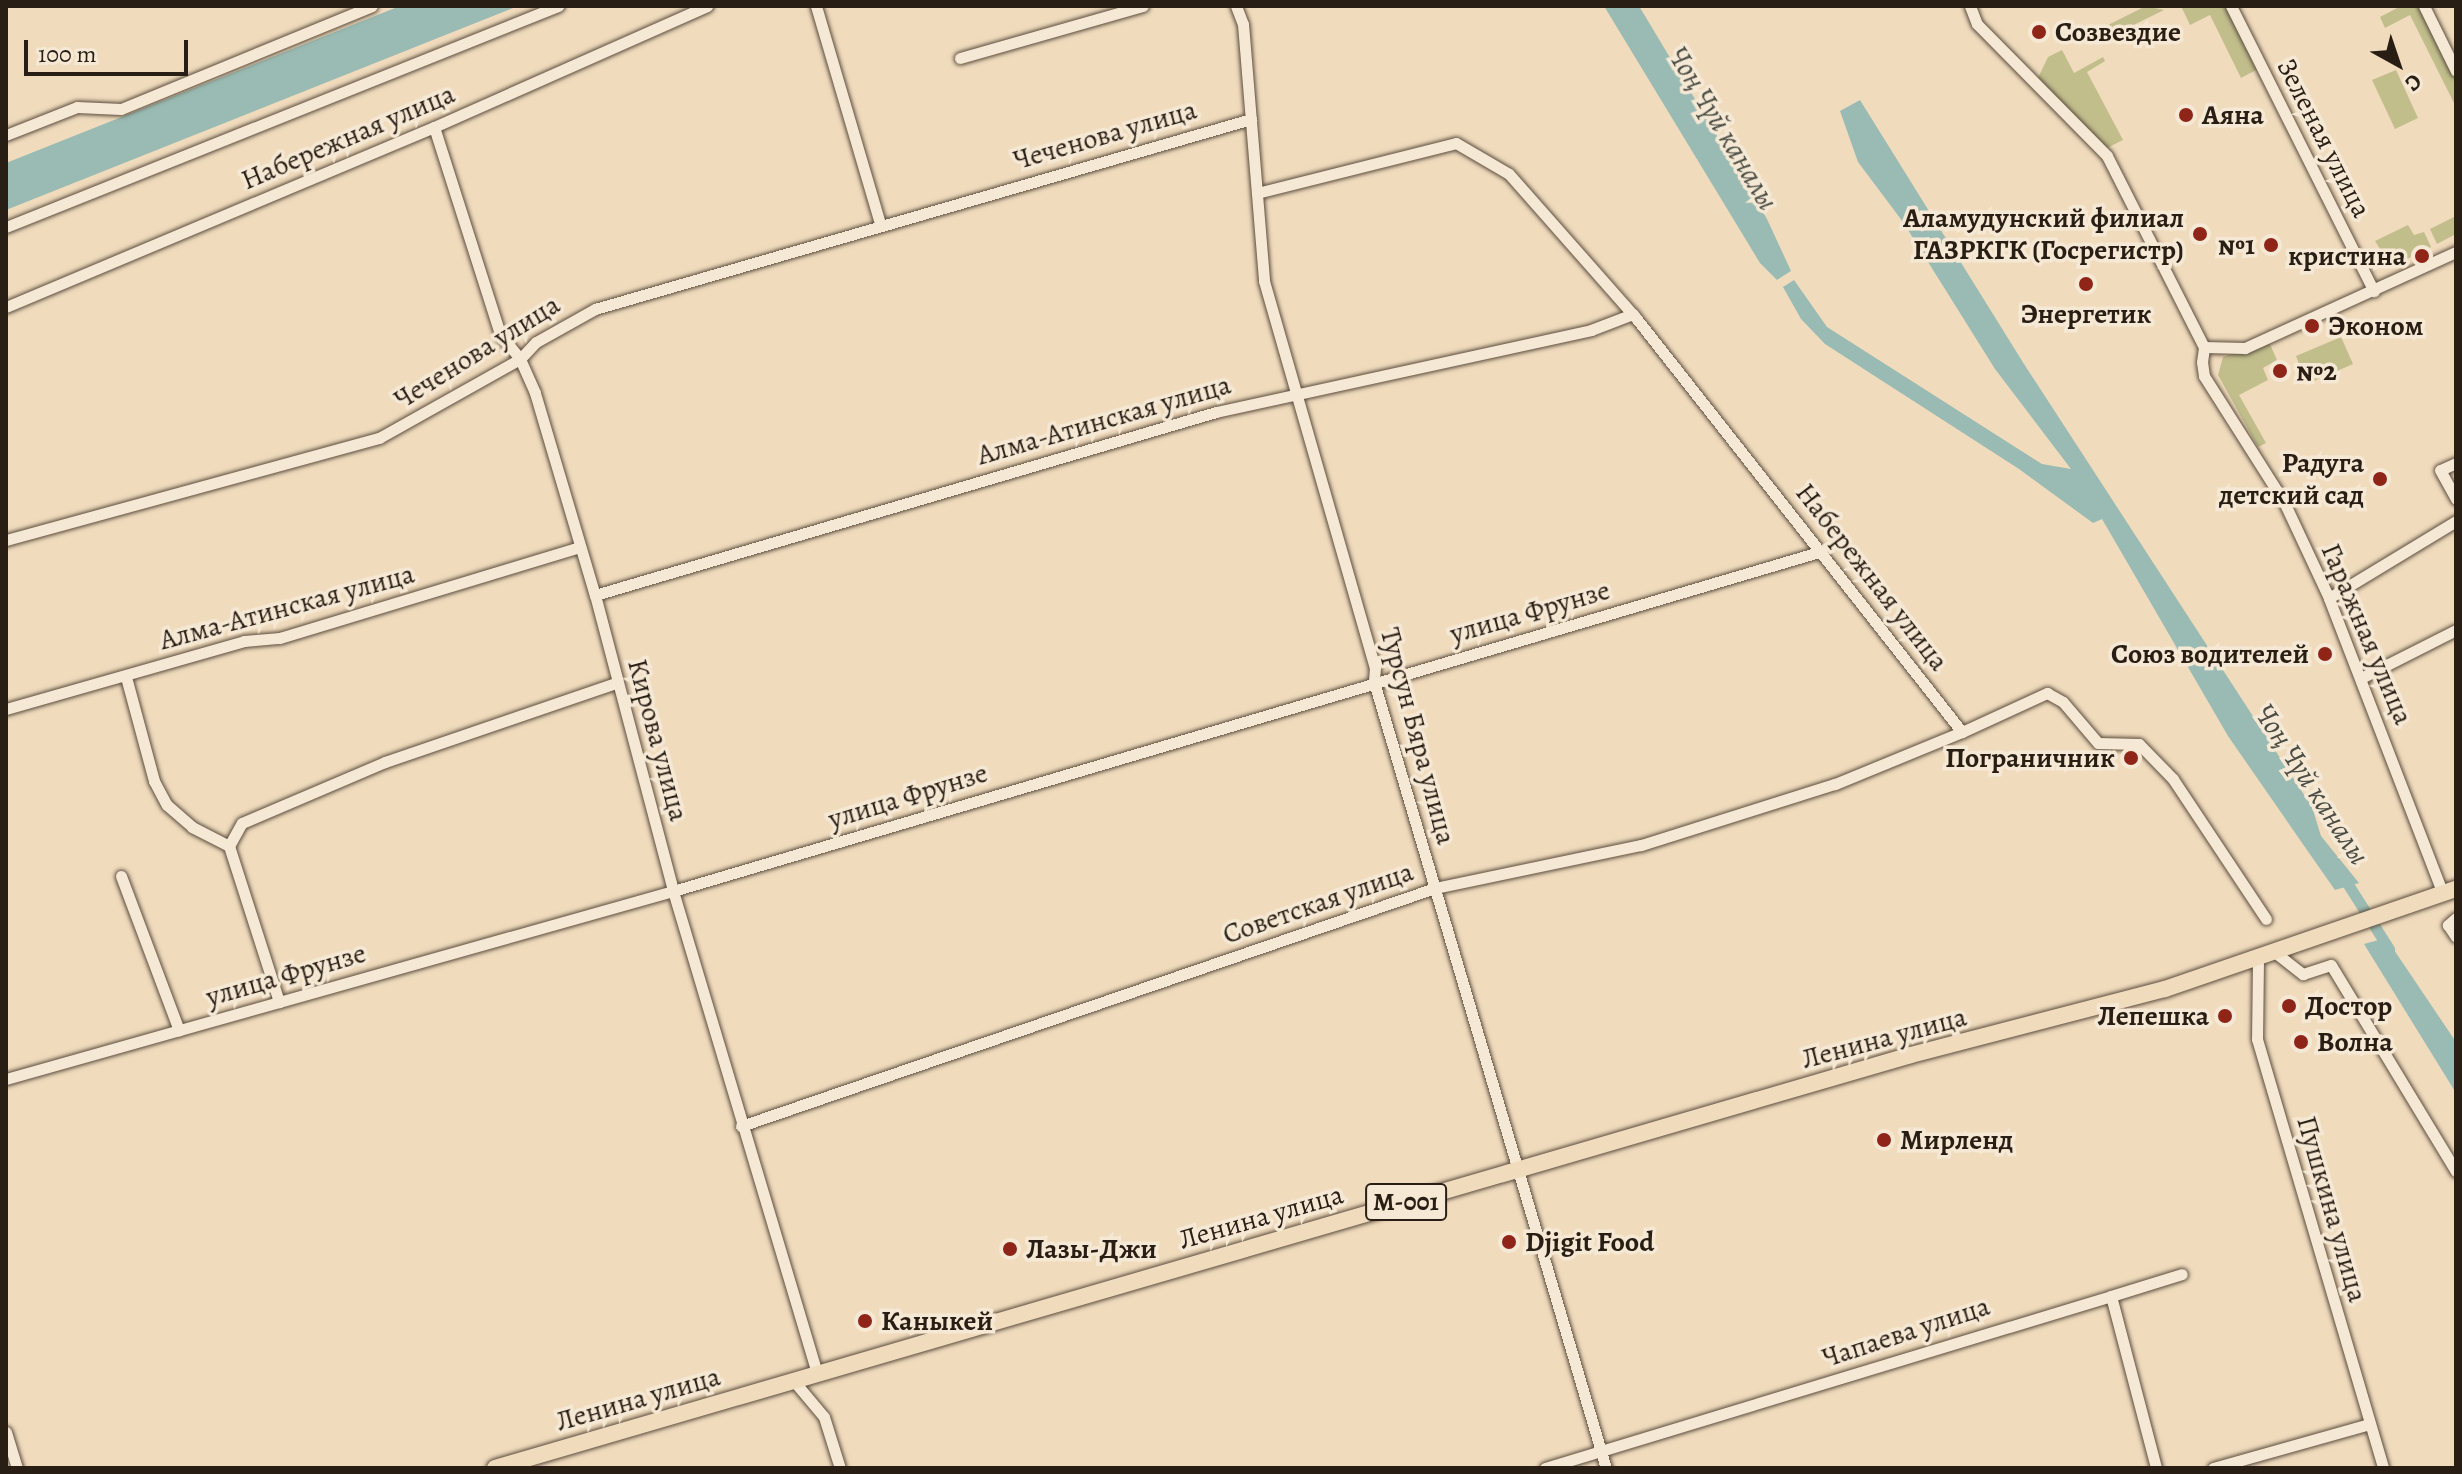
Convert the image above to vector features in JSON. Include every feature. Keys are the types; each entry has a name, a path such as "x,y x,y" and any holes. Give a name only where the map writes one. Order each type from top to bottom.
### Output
{"main road":[{"name":"Ленина улица","path":"495,1468 1520,1169 2258,960 2450,891"}],"street":[{"path":"6,135 77,107 121,109 372,6"},
{"path":"6,227 558,6"},
{"name":"Набережная улица","path":"6,307 434,127 707,6"},
{"path":"816,6 880,224"},
{"path":"960,58 1143,6"},
{"name":"Турсун Бяра улица","path":"1236,6 1243,24 1264,281 1375,667 1374,682 1606,1468"},
{"path":"1970,6 1977,24 2107,156 2204,347 2245,348 2456,252"},
{"name":"Зеленая улица","path":"2231,6 2374,291"},
{"path":"2424,6 2456,71"},
{"name":"Чеченова улица","path":"6,540 379,438 520,359 536,342 595,309 1251,119"},
{"name":"Кирова улица","path":"434,127 500,334 520,359 595,595 673,891 817,1373"},
{"name":"Набережная улица","path":"1257,193 1456,143 1509,174 1633,314 1962,732"},
{"name":"Алма-Атинская улица","path":"595,595 1294,392 1591,330 1633,314"},
{"name":"Гаражная улица","path":"2204,347 2204,376 2284,502 2329,598 2450,891"},
{"path":"2456,463 2440,470 2456,499"},
{"path":"2329,598 2456,521"},
{"name":"Алма-Атинская улица","path":"6,709 244,641 280,638 580,547"},
{"name":"улица Фрунзе","path":"6,1079 673,891 1822,551"},
{"path":"2361,678 2456,630"},
{"path":"126,677 154,781 167,805 192,827 229,846 279,1002"},
{"path":"229,846 242,823 370,768 618,682"},
{"path":"1962,732 2047,693 2063,702 2098,743 2139,744 2173,779 2266,919"},
{"name":"Советская улица","path":"741,1126 1435,888 1641,845 1835,784 1962,732"},
{"path":"121,876 179,1030"},
{"path":"2456,918 2448,925 2456,937"},
{"path":"2277,954 2303,974 2331,965 2456,1171"},
{"name":"Пушкина улица","path":"2258,960 2257,1039 2383,1468"},
{"name":"Чапаева улица","path":"1545,1468 1602,1454 2182,1274"},
{"path":"2111,1296 2156,1468"},
{"path":"793,1380 824,1417 840,1468"},
{"path":"2213,1468 2370,1424"},
{"path":"6,1432 17,1468"}],"shaded area":[{"path":"2146,6 2164,10 2099,42 2094,32"},
{"path":"2181,6 2226,6 2258,69 2241,78 2210,15 2190,25"},
{"path":"2401,6 2420,6 2456,79 2456,107 2410,15 2385,28 2380,17"},
{"path":"2062,50 2074,73 2103,57 2105,61 2087,72 2123,140 2107,148 2038,78 2048,57"},
{"path":"2396,70 2418,118 2395,129 2372,80"},
{"path":"2456,216 2456,234 2437,244 2430,229"},
{"path":"2408,225 2414,235 2424,232 2431,247 2403,261 2380,249 2375,241"},
{"path":"2341,337 2353,364 2307,384 2296,356"},
{"path":"2269,342 2277,360 2263,368 2268,380 2239,395 2266,443 2258,447 2218,375 2223,357"}],"water":[{"path":"400,6 518,6 6,210 6,163"},
{"path":"1604,6 1639,6 1767,219 1791,271 1777,280 1760,263"},
{"path":"1860,100 2024,364 2312,807 2321,836 2359,883 2335,890 2228,736 2102,519 2093,523 2019,469 1825,344 1801,319 1783,287 1794,280 1827,327 2042,464 2071,469 1995,369 1903,222 1858,162 1840,111"},
{"path":"2386,938 2456,1042 2456,1093 2364,944"}],"waterway":[{"name":"Чоң Чүй каналы","path":"2342,875 2389,949"}],"place":[{"name":"Созвездие","path":"2039,32"},
{"name":"Аяна","path":"2186,115"},
{"name":"Аламудунский филиал ГАЗРКГК (Госрегистр)","path":"2200,234"},
{"name":"№1","path":"2271,245"},
{"name":"кристина","path":"2422,256"},
{"name":"Энергетик","path":"2086,284"},
{"name":"Эконом","path":"2312,326"},
{"name":"№2","path":"2280,371"},
{"name":"Радуга детский сад","path":"2380,479"},
{"name":"Союз водителей","path":"2325,654"},
{"name":"Пограничник","path":"2131,758"},
{"name":"Достор","path":"2289,1006"},
{"name":"Лепешка","path":"2225,1016"},
{"name":"Волна","path":"2301,1042"},
{"name":"Мирленд","path":"1884,1140"},
{"name":"Djigit Food","path":"1509,1242"},
{"name":"Лазы-Джи","path":"1010,1249"},
{"name":"Каныкей","path":"865,1321"}]}
